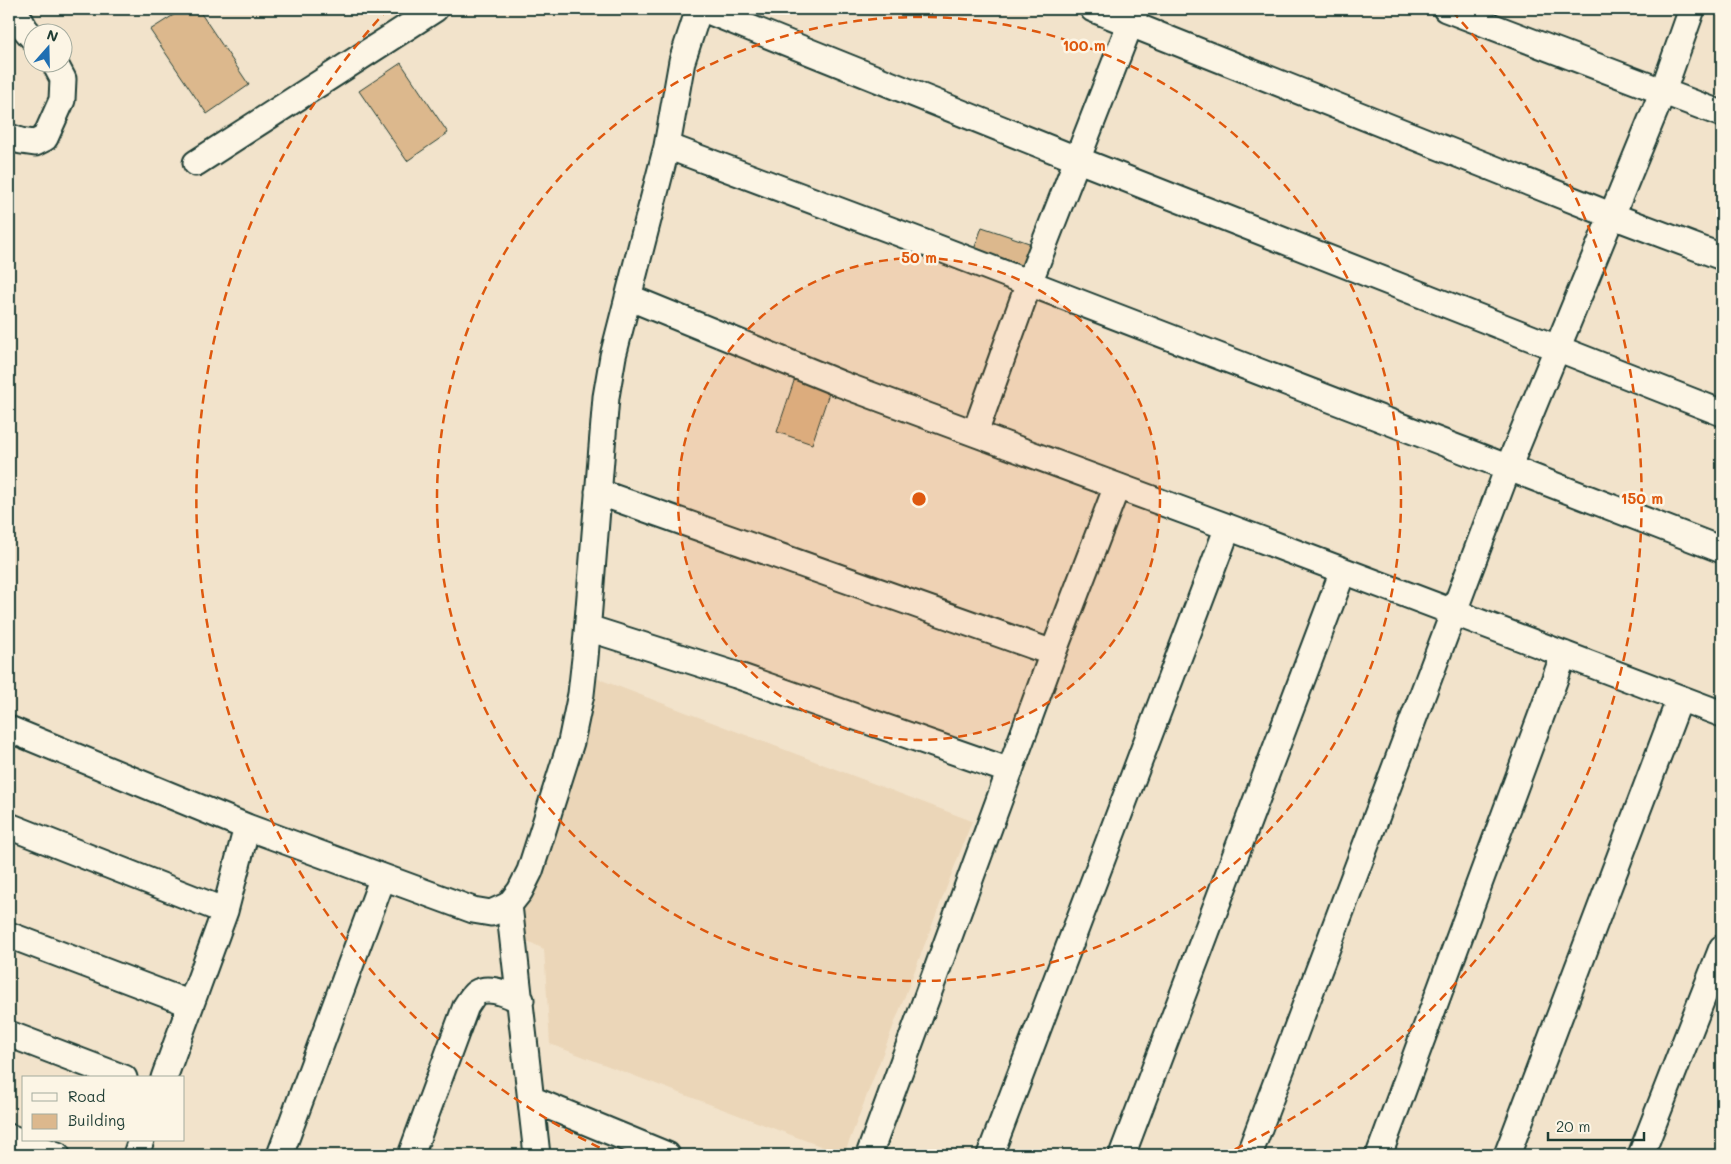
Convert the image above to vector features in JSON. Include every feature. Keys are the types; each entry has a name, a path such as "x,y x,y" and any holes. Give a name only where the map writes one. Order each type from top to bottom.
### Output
{"street":[{"path":"196,163 435,9"},
{"path":"9,729 247,827 472,910 491,913 509,905 520,891 530,871 571,742 581,694 606,397 613,356 667,146 682,61 701,9 1076,159 1722,413"},
{"path":"1093,9 1133,16 1613,216 1722,257"},
{"path":"1446,9 1722,114"},
{"path":"1249,1155 1508,468 1613,216 1663,91 1692,9"},
{"path":"975,433 1029,283 1133,16"},
{"path":"9,137 35,144 45,138 62,100 63,79 59,72"},
{"path":"667,146 1029,283 1722,550"},
{"path":"628,297 841,384 1228,527 1722,714"},
{"path":"869,1155 1053,653 1118,486"},
{"path":"598,492 1053,653"},
{"path":"990,1155 1228,527"},
{"path":"1122,1155 1343,571"},
{"path":"588,628 736,676 1010,771"},
{"path":"1378,1155 1564,654"},
{"path":"1507,1155 1680,698"},
{"path":"9,826 225,911"},
{"path":"165,1076 225,911 247,827"},
{"path":"280,1155 383,877"},
{"path":"509,905 537,1155"},
{"path":"9,936 191,1004"},
{"path":"1641,1155 1722,948"},
{"path":"411,1155 466,1006 476,993 488,990 500,992 521,1000"},
{"path":"9,1034 119,1076"},
{"path":"531,1099 667,1155"},
{"path":"9,1137 22,1142"},
{"path":"22,1142 56,1155"},
{"path":"136,1155 140,1142"}],"shaded area":[{"path":"596,678 972,821 844,1155 550,1044 544,949 513,934"}],"building":[{"path":"183,9 198,9 249,85 207,114 150,30"},
{"path":"401,63 448,133 407,161 359,91"},
{"path":"982,227 1035,245 1024,276 971,258"},
{"path":"798,369 833,381 812,444 777,432"}]}
